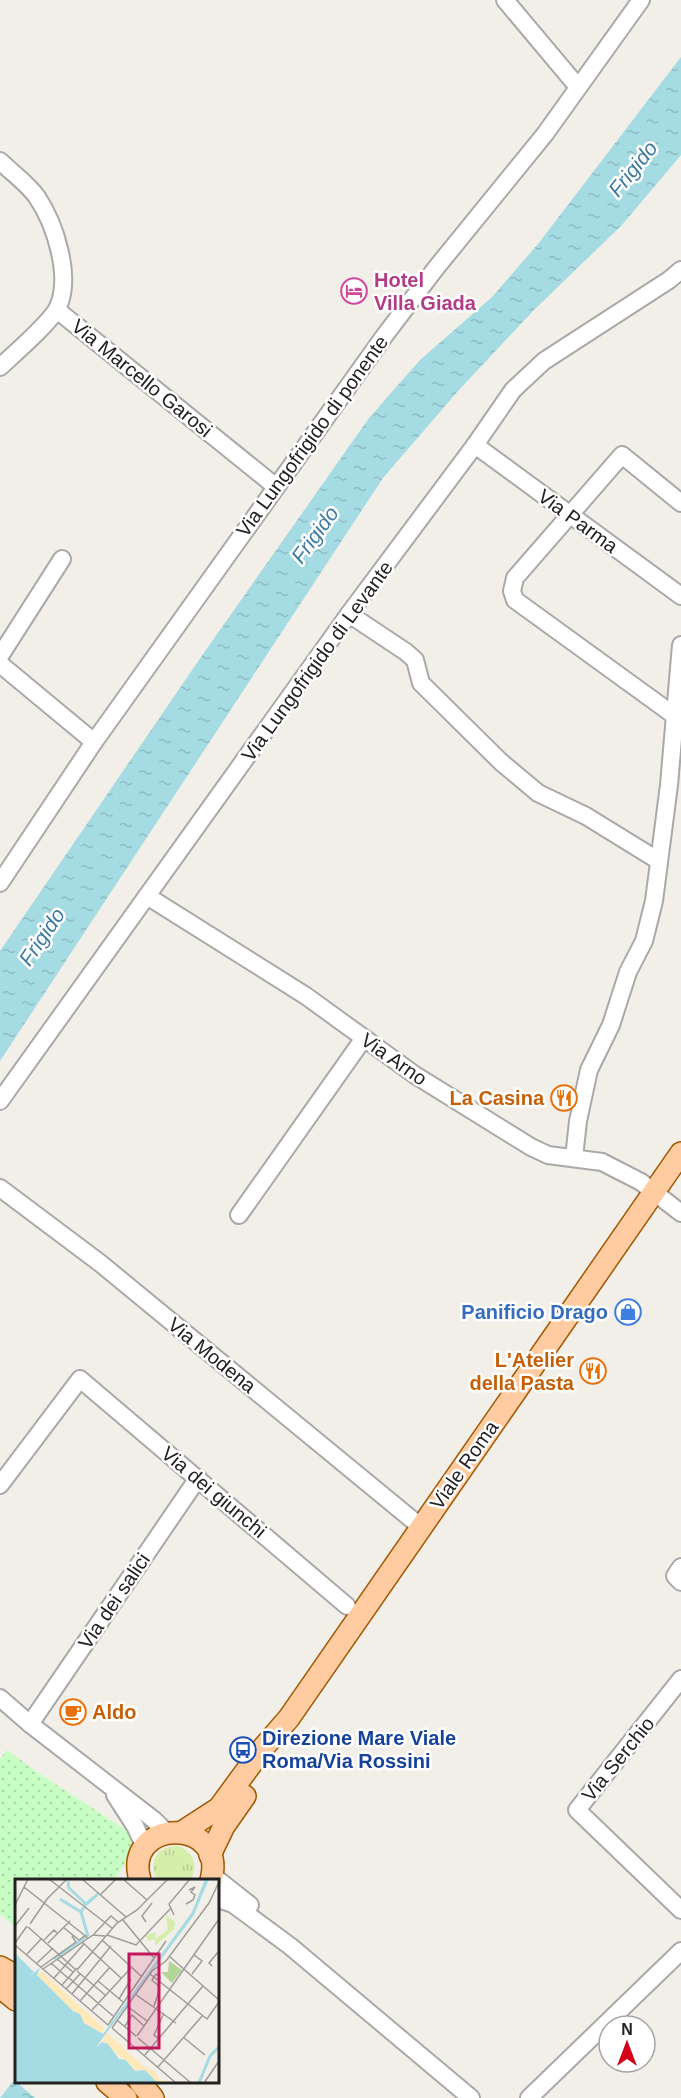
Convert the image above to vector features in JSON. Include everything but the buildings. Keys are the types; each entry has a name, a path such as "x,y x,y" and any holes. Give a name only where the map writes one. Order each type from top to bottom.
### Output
{"main road":[{"name":"Viale Roma","path":"145,1847 152,1840 174,1832 219,1808 263,1748 289,1718 681,1153"},
{"name":"Viale Roma","path":"211,1870 224,1826 275,1751 289,1718"},
{"path":"174,1832 199,1840 211,1870"},
{"path":"140,1879 138,1864 145,1847"},
{"path":"0,1967 15,1975"},
{"path":"0,1987 15,2000"},
{"path":"108,2083 126,2098"},
{"path":"141,2083 153,2098"}],"street":[{"path":"505,0 578,87"},
{"name":"Via Lungofrigido di ponente","path":"0,883 94,742 275,486 397,318 545,134 641,0"},
{"name":"Via Marcello Garosi","path":"0,161 37,198 50,222 64,279 63,293 57,310 275,486"},
{"name":"Via Lungofrigido di Levante","path":"0,1101 349,614 475,445 513,390 544,361 681,270"},
{"path":"0,367 57,310"},
{"name":"Via Parma","path":"475,445 681,596"},
{"path":"675,716 515,600 512,591 515,578 622,455 681,503"},
{"path":"0,656 62,559"},
{"path":"349,614 415,660 421,683 493,754 538,793 586,816 659,861"},
{"path":"574,1158 589,1070 611,1024 628,972 644,941 654,901 681,645"},
{"path":"0,664 94,742"},
{"name":"Via Arno","path":"147,896 306,996 415,1074 531,1147 548,1155 602,1162 655,1191 681,1213"},
{"path":"239,1215 364,1038"},
{"name":"Via Modena","path":"0,1188 100,1263 421,1527"},
{"name":"Via dei giunchi","path":"0,1485 80,1379 347,1606"},
{"name":"Via dei salici","path":"30,1724 198,1478"},
{"path":"681,1567 675,1576 681,1582"},
{"name":"Via Serchio","path":"681,1679 577,1810 681,1910"},
{"path":"0,1698 30,1724 174,1832"},
{"path":"104,1780 132,1822 145,1847"},
{"path":"211,1870 272,1923 290,1946"},
{"path":"219,1899 232,1904 290,1946 471,2098"},
{"path":"529,2098 681,1951"}],"green space":[{"path":"7,1750 141,1840 115,1879 15,1879 15,1926 0,1914 0,1759"},
{"path":"171,1846 178,1846 191,1856 194,1870 191,1879 158,1879 153,1867 156,1856"}],"water":[{"name":"Frigido","path":"681,57 681,155 622,225 534,310 458,391 383,478 0,1061 0,951 201,657 369,418 420,360 492,297 538,244"},
{"path":"14,2080 35,2098 0,2098"}],"place":[{"name":"Hotel Villa Giada","path":"354,291"},
{"name":"La Casina","path":"564,1098"},
{"name":"Panificio Drago","path":"628,1312"},
{"name":"L'Atelier della Pasta","path":"593,1371"},
{"name":"Aldo","path":"73,1712"},
{"name":"Direzione Mare Viale Roma/Via Rossini","path":"243,1750"}]}
